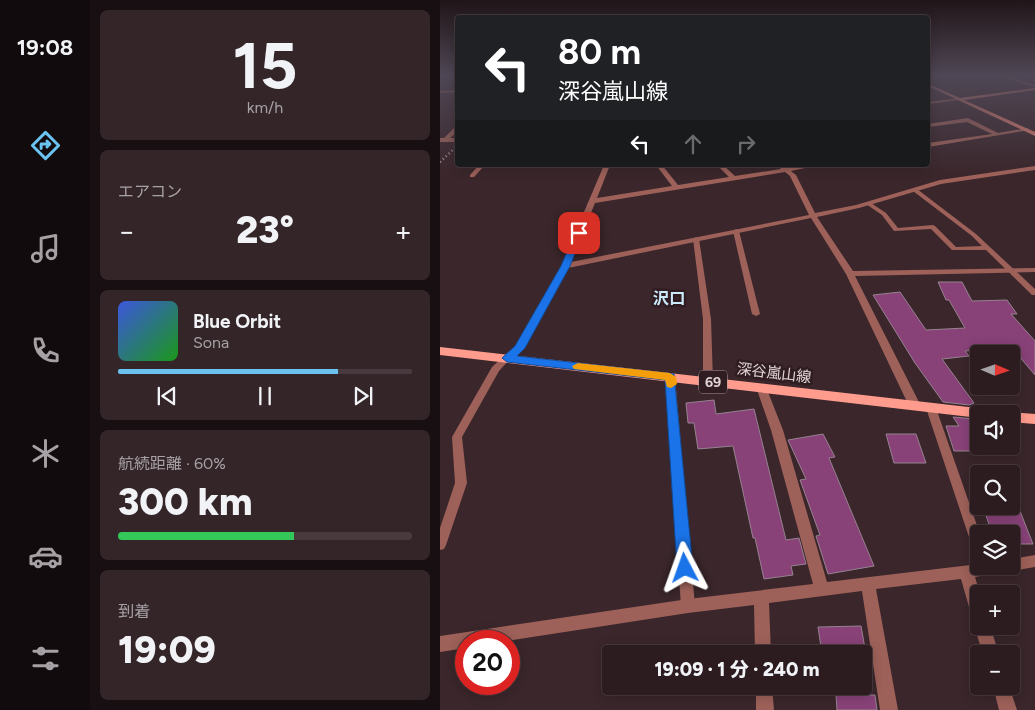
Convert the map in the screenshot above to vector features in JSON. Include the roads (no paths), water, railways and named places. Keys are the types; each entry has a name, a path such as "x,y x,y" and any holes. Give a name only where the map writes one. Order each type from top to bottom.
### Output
{"main road":[{"name":"深谷嵐山線","path":"440,351 970,412"},
{"path":"1020,418 1035,419"}],"street":[{"path":"978,108 1035,134"},
{"path":"930,126 968,120 996,134"},
{"path":"443,140 455,130"},
{"path":"930,145 1027,130"},
{"path":"472,176 480,167"},
{"path":"507,358 519,348 565,266 606,167"},
{"path":"660,167 677,188"},
{"path":"722,167 734,179"},
{"path":"782,167 792,175 813,216 850,274 915,406"},
{"path":"593,200 806,167"},
{"path":"565,266 869,204 940,182 1035,168"},
{"path":"850,274 1035,270"},
{"path":"761,388 777,430 822,590"},
{"path":"1020,564 1035,561"},
{"path":"440,644 688,606 970,571"},
{"path":"966,572 970,585"},
{"path":"868,584 889,710"},
{"path":"762,597 763,645"},
{"path":"764,695 765,710"},
{"path":"1004,695 1008,710"}],"lane":[{"path":"915,190 989,248 1014,270 1035,293"},
{"path":"869,204 884,214 896,230 933,227 954,249 989,248"},
{"path":"736,231 756,314"},
{"path":"696,240 707,319 708,381"},
{"path":"440,545 461,484 457,437 495,369 507,358"},
{"path":"670,377 688,606"},
{"path":"931,408 971,525"}],"railway":[{"path":"440,162 455,148"}],"district":[{"name":"沢口","path":"669,298"}]}
